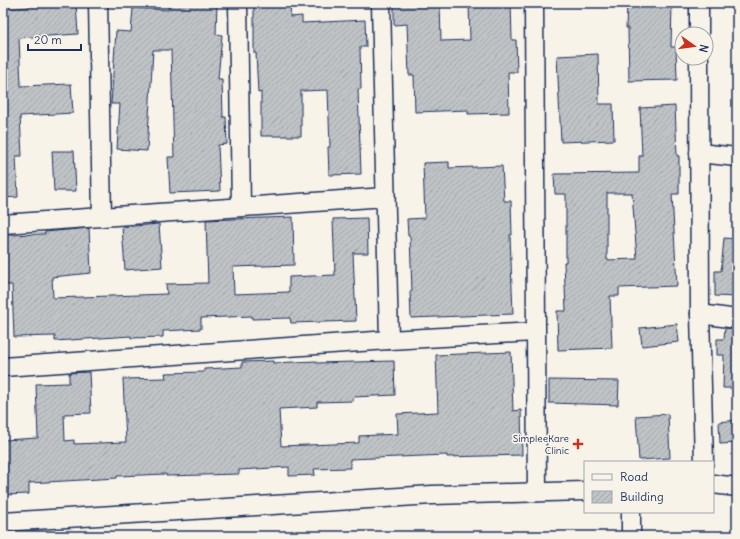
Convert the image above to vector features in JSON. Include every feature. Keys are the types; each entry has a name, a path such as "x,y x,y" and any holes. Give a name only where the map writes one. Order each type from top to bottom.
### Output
{"street":[{"path":"98,3 102,217"},
{"path":"238,3 241,207"},
{"path":"382,3 389,340"},
{"path":"534,3 537,492"},
{"path":"699,3 699,26"},
{"path":"699,66 700,314 704,461"},
{"path":"700,153 737,157"},
{"path":"3,224 385,197"},
{"path":"700,314 737,319"},
{"path":"3,367 389,340 536,332"},
{"path":"714,484 737,487"},
{"path":"3,522 432,495 584,491"},
{"path":"630,536 631,513"}],"building":[{"path":"76,3 78,34 19,38 21,86 71,84 73,113 20,116 22,156 16,156 18,197 3,198 3,9 29,7 29,4"},
{"path":"169,3 217,3 216,34 222,35 218,79 222,79 223,117 226,117 227,144 218,145 220,191 170,193 168,157 174,157 171,50 153,50 147,151 117,149 120,104 111,104 116,31 131,32 133,8 168,10"},
{"path":"254,3 291,3 290,17 302,16 302,23 365,20 366,47 360,47 361,89 358,89 361,174 329,175 328,147 330,147 328,90 301,91 301,136 261,136 261,92 258,93 256,53 254,53"},
{"path":"440,3 441,41 470,40 469,3 511,3 512,40 516,40 517,72 508,72 509,113 468,114 468,110 415,112 414,75 409,75 407,24 394,25 394,4"},
{"path":"627,3 672,3 671,47 674,47 674,66 677,66 677,80 629,81 628,28 626,28"},
{"path":"598,54 599,104 613,104 614,140 561,142 557,56"},
{"path":"675,106 677,156 679,156 679,194 672,194 677,286 619,288 619,296 610,296 612,348 558,350 557,311 566,311 564,262 566,262 566,194 555,194 554,174 639,173 639,156 642,156 640,108","holes":["607,193 632,193 637,259 607,260"]},
{"path":"52,151 74,151 76,191 54,191"},
{"path":"449,162 449,168 502,166 504,201 511,201 512,235 510,235 513,314 411,318 410,291 412,291 410,236 408,236 407,219 425,218 423,163"},
{"path":"293,217 294,265 233,267 234,294 289,292 289,277 335,275 333,219 367,218 368,253 353,253 356,321 291,323 290,318 252,319 252,316 201,318 201,329 163,331 163,337 131,338 131,336 55,341 55,336 14,337 12,285 3,285 3,235 45,234 45,232 89,228 91,273 52,277 53,298 167,294 166,284 208,283 206,220"},
{"path":"159,224 162,267 125,270 122,227"},
{"path":"724,238 737,239 737,297 715,296 715,271 721,271"},
{"path":"677,324 679,342 642,346 640,328"},
{"path":"725,328 737,329 737,388 723,388 724,355 717,355 717,339 724,339"},
{"path":"511,352 513,411 521,410 522,455 447,457 447,455 350,459 350,468 314,469 315,475 289,476 289,467 239,470 239,474 117,476 117,478 29,483 29,494 3,495 3,440 38,438 36,384 69,383 69,373 89,372 91,413 64,414 65,441 74,440 74,444 126,442 123,379 166,378 165,373 204,372 204,369 242,367 242,362 273,361 273,363 316,361 316,363 394,361 395,395 353,397 353,401 317,402 317,407 279,409 281,446 359,443 359,436 398,434 397,414 438,412 436,355"},
{"path":"549,380 619,381 618,405 549,403"},
{"path":"668,414 670,458 639,460 636,416"},
{"path":"737,420 737,443 720,444 719,422"}],"place":[{"name":"SimpleeKare Clinic","path":"578,444"}]}
